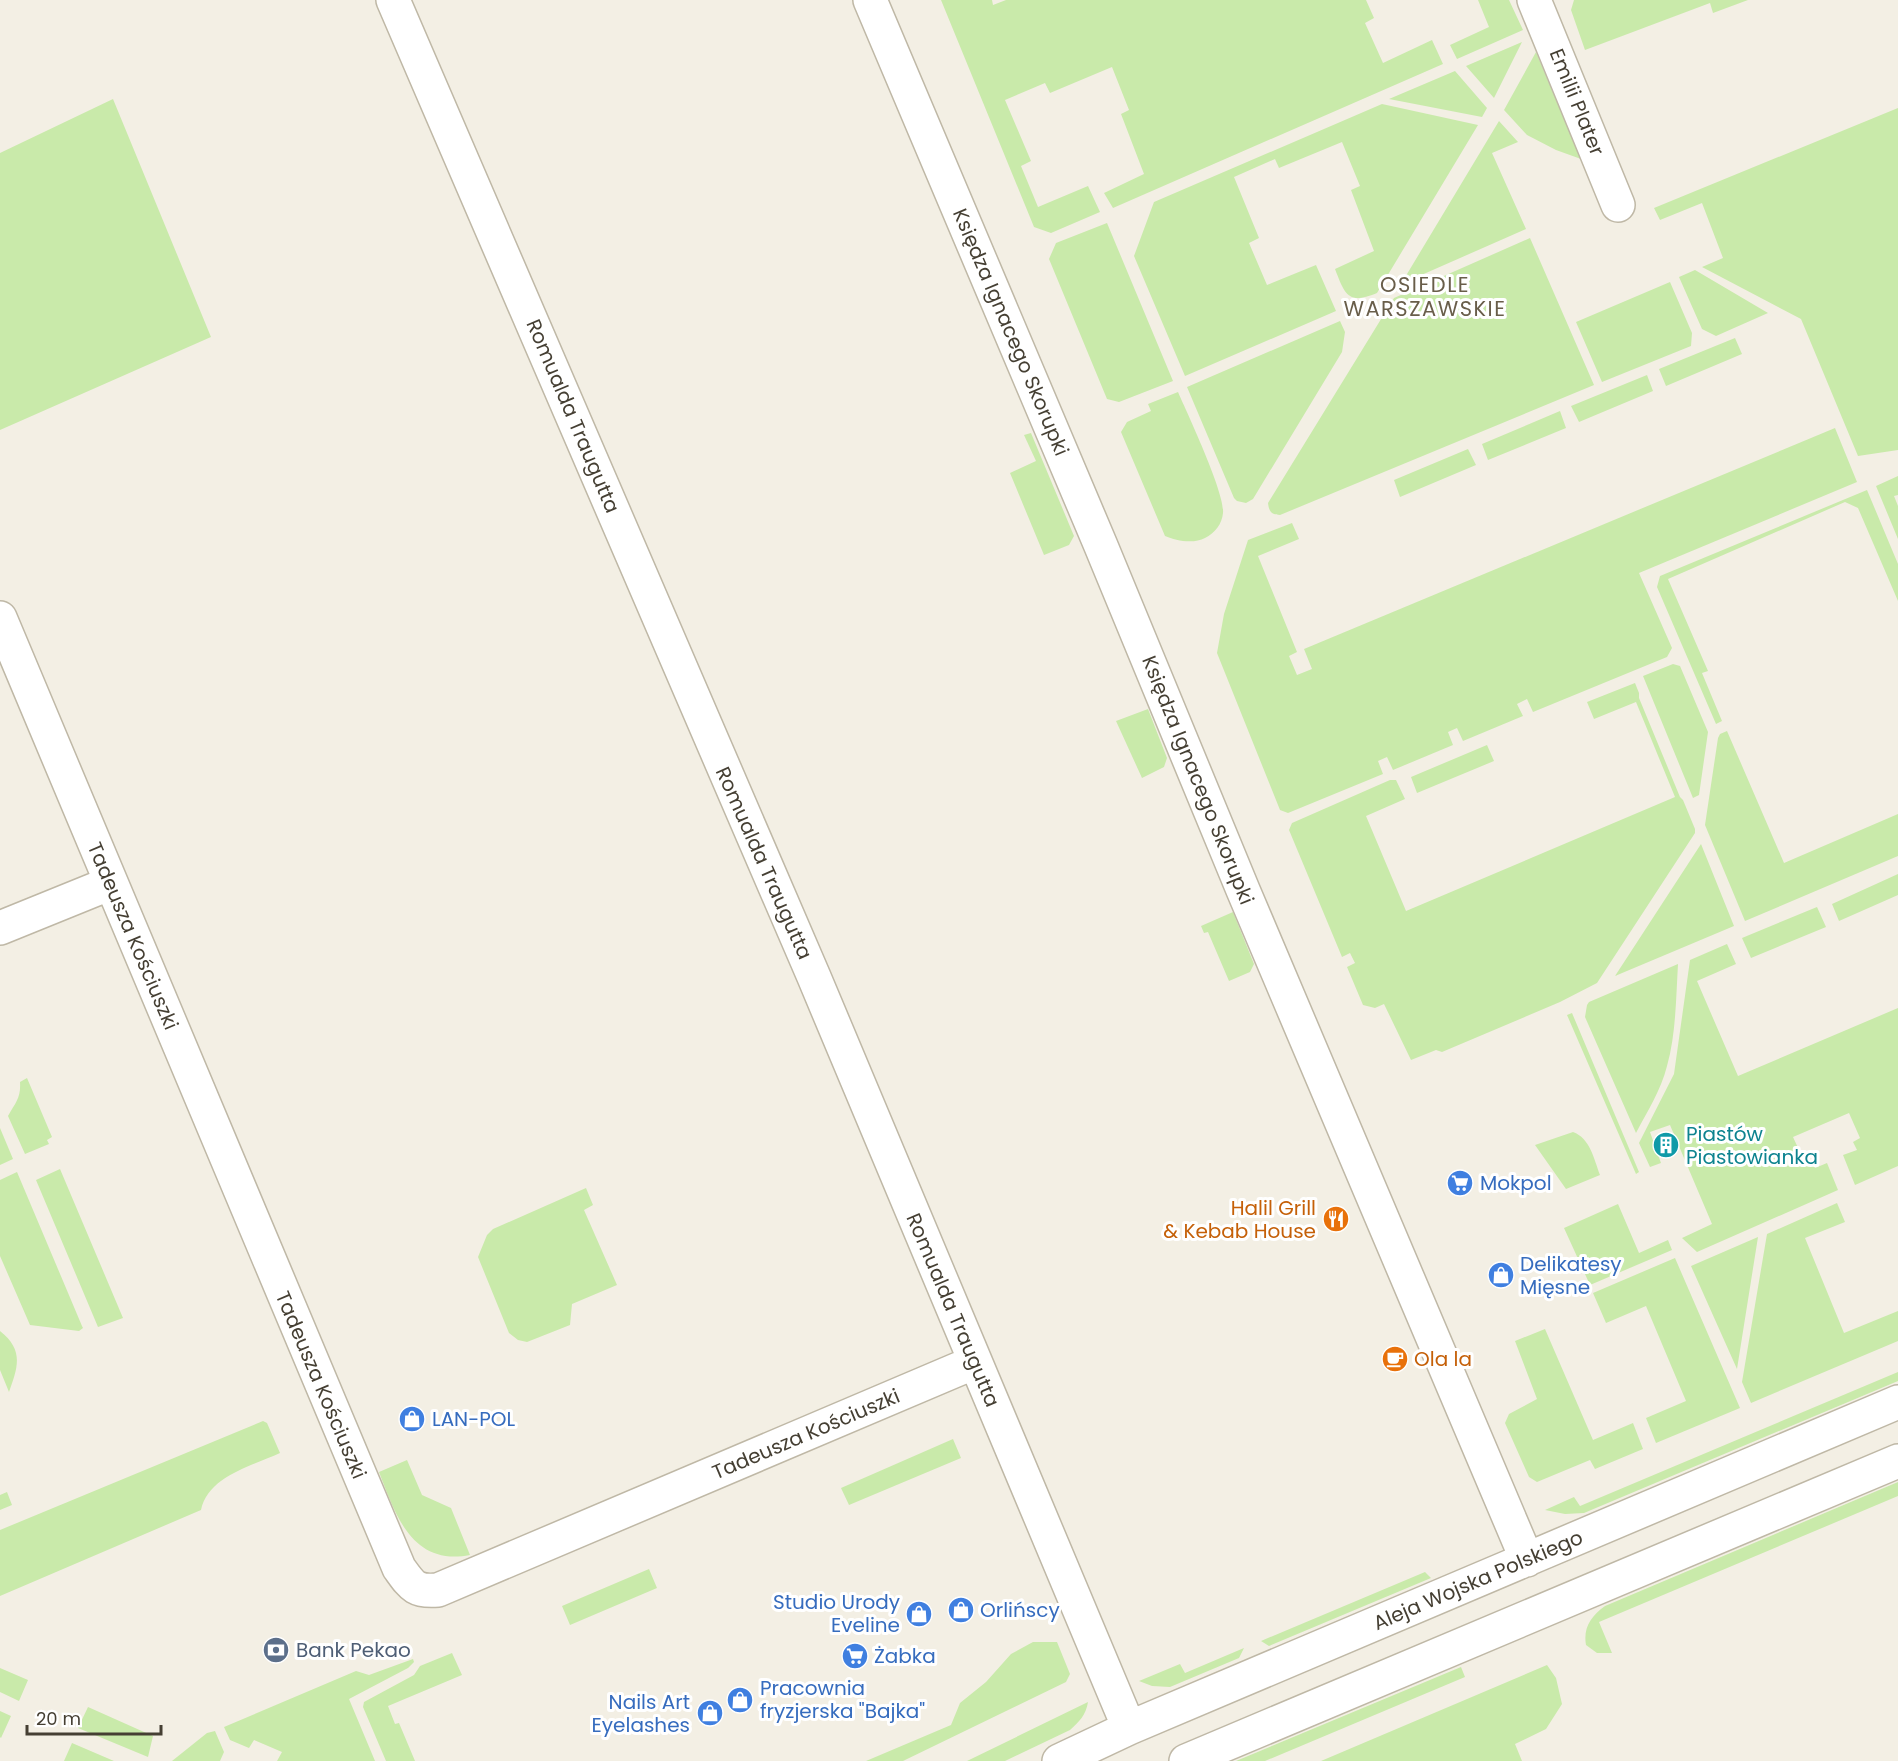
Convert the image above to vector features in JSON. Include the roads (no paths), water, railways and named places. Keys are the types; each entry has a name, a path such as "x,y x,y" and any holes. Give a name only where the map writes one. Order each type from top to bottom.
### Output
{"street":[{"name":"Romualda Traugutta","path":"393,0 814,977 1129,1728"},
{"name":"Księdza Ignacego Skorupki","path":"870,0 1527,1560"},
{"name":"Emilii Plater","path":"1534,0 1618,204"},
{"name":"Tadeusza Kościuszki","path":"0,618 399,1568 410,1582 422,1591 438,1590 975,1362"},
{"path":"0,928 111,883"},
{"name":"Aleja Wojska Polskiego","path":"1059,1761 1129,1728 1898,1402"},
{"path":"1186,1761 1898,1461"}],"place":[{"name":"Piastów Piastowianka","path":"1666,1145"},
{"name":"Mokpol","path":"1460,1183"},
{"name":"Halil Grill & Kebab House","path":"1336,1219"},
{"name":"Delikatesy Mięsne","path":"1501,1275"},
{"name":"Ola la","path":"1395,1359"},
{"name":"LAN-POL","path":"412,1419"},
{"name":"Orlińscy","path":"961,1610"},
{"name":"Studio Urody Eveline","path":"919,1614"},
{"name":"Bank Pekao","path":"276,1650"},
{"name":"Żabka","path":"855,1656"},
{"name":"Pracownia fryzjerska \"Bajka\"","path":"740,1700"},
{"name":"Nails Art Eyelashes","path":"710,1713"}],"district":[{"name":"OSIEDLE WARSZAWSKIE","path":"1425,296"}]}
